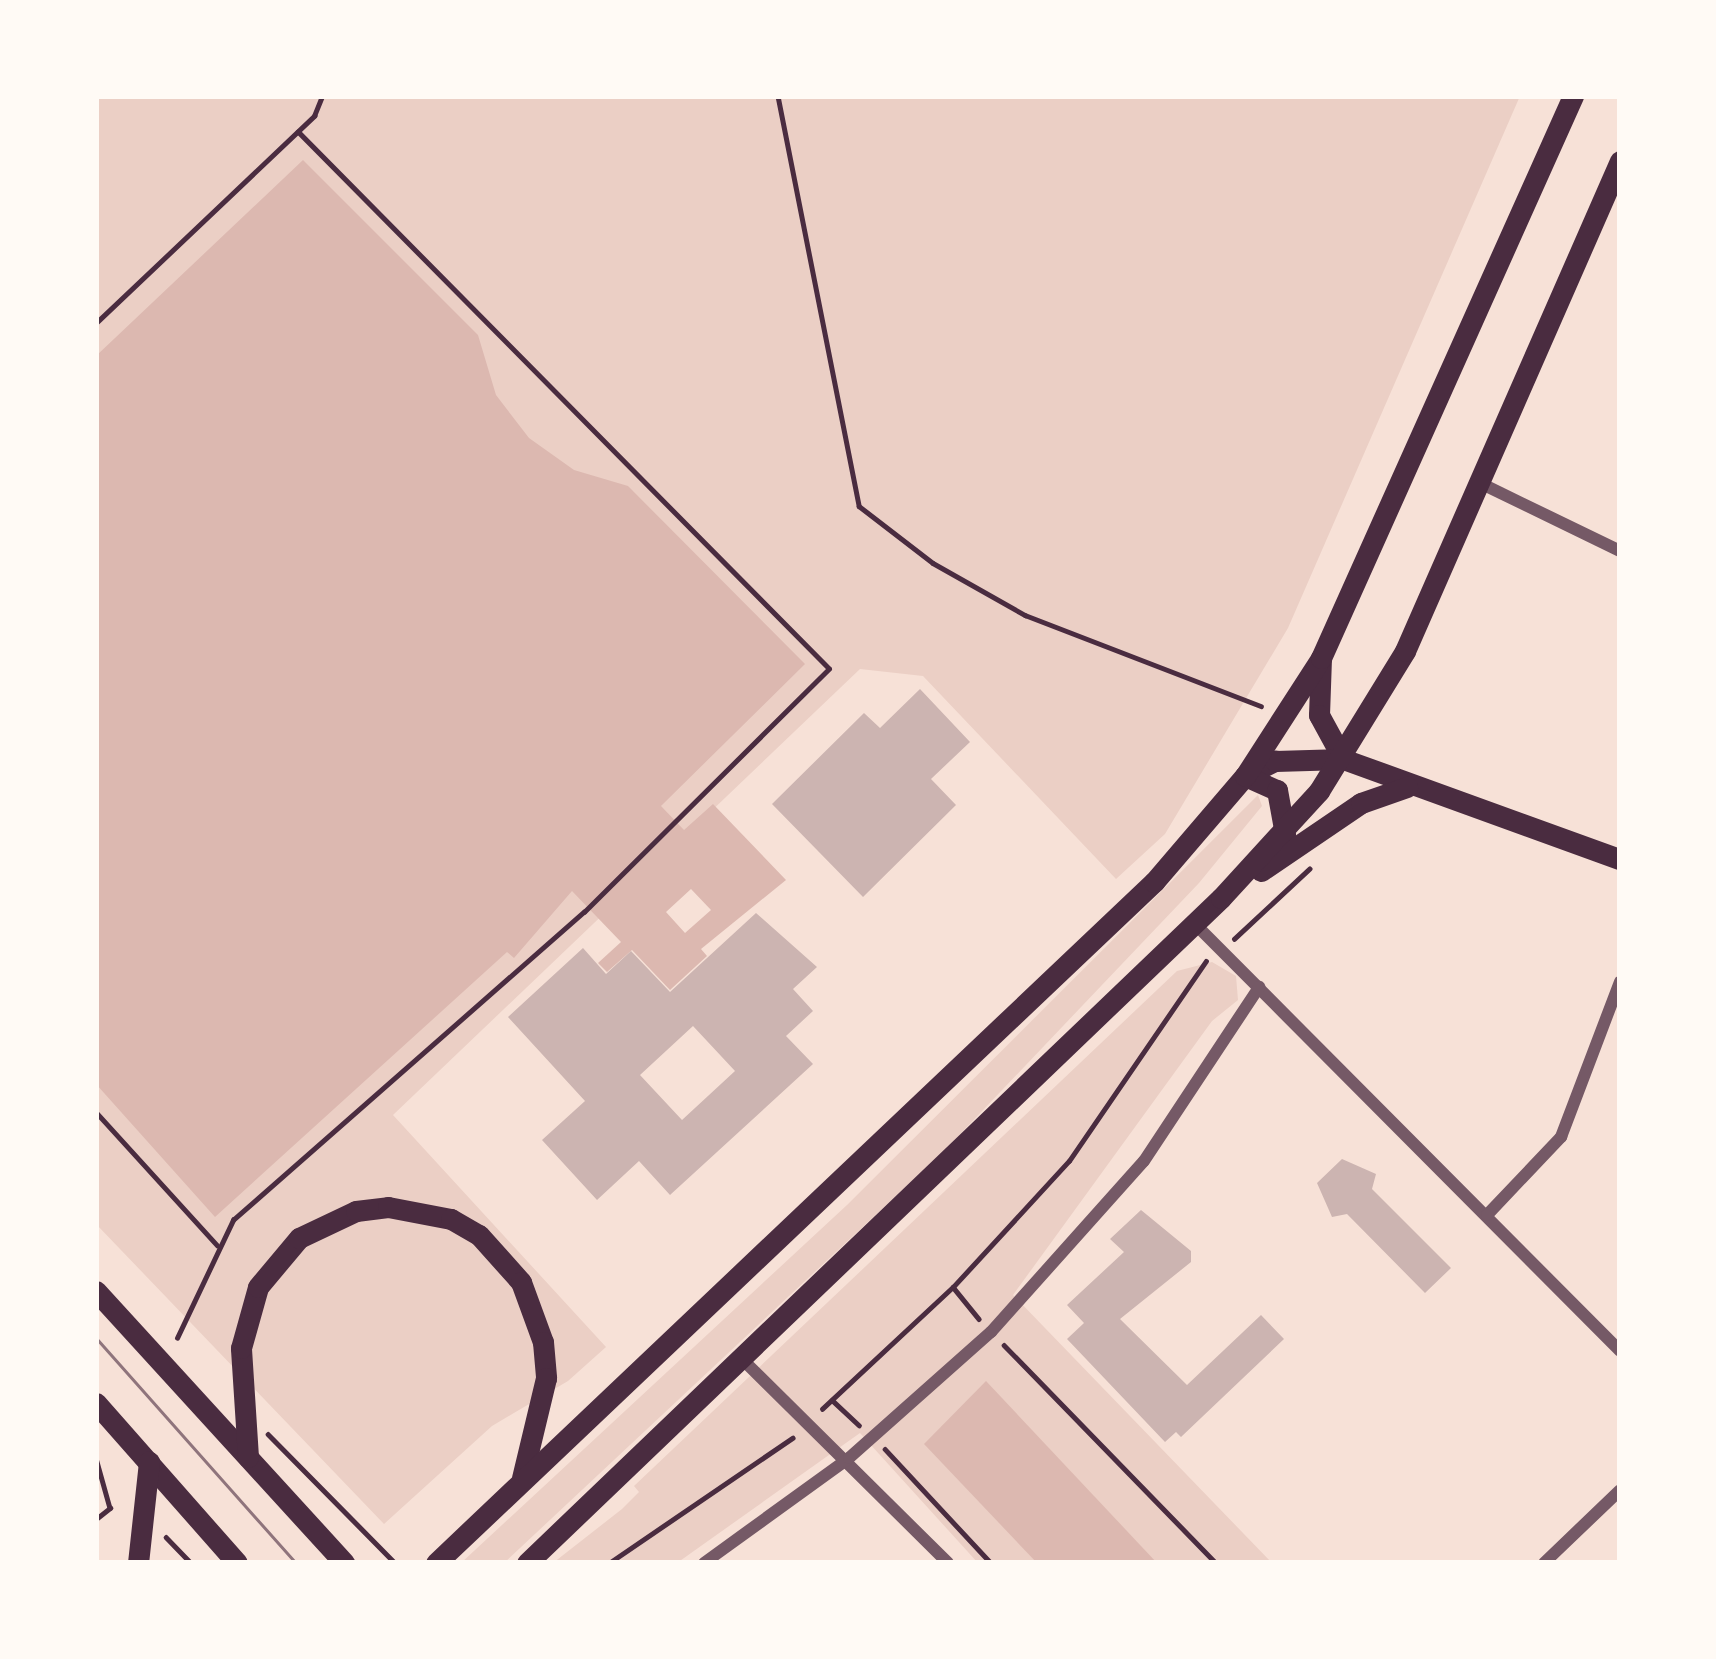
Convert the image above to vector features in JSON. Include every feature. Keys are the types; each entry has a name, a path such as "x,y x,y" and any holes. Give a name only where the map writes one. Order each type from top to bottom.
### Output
{"main road":[{"path":"436,1563 1154,882 1245,776 1322,658 1573,96"},
{"path":"527,1563 744,1361 1285,834 1342,759 1405,651 1620,161"},
{"path":"1322,658 1319,715 1342,759"},
{"path":"1245,776 1275,761 1342,759 1407,787 1620,859"},
{"path":"1245,776 1277,790 1285,834"},
{"path":"1221,898 1361,803 1407,787"},
{"path":"248,1457 242,1408 246,1316 276,1260 326,1222 356,1211 420,1210 490,1246 535,1311 546,1378 522,1480"},
{"path":"96,1291 344,1563"},
{"path":"96,1403 237,1563"},
{"path":"138,1563 148,1462"}],"street":[{"path":"1478,482 1620,551"},
{"path":"1194,923 1620,1351"},
{"path":"1487,1215 1561,1137 1620,982"},
{"path":"704,1563 874,1438 991,1332 1144,1161 1259,987"},
{"path":"744,1361 849,1458 948,1563"},
{"path":"1544,1563 1620,1490"}],"path":[{"path":"96,323 298,132 322,96"},
{"path":"778,96 859,506 933,563 1025,614 1266,709"},
{"path":"177,1339 217,1245 233,1220 584,911 829,669 298,132"},
{"path":"609,1563 727,1488 807,1423 952,1287 1069,1161 1191,973 1316,864"},
{"path":"1620,940 1620,964"},
{"path":"96,1112 217,1245"},
{"path":"952,1287 1216,1563"},
{"path":"832,1400 992,1563"},
{"path":"242,1408 394,1563"},
{"path":"96,1458 110,1508 96,1519"}],"shaded area":[{"path":"96,96 1520,96 1288,628 1165,834 1116,879 923,676 860,669 393,1115 606,1347 568,1381 492,1426 384,1524 96,1224"},
{"path":"303,160 478,335 496,395 529,438 574,470 628,486 805,664 661,806 684,830 713,804 786,880 701,949 707,956 670,990 632,950 607,972 598,963 621,942 572,891 514,958 507,952 215,1217 96,1084 96,356","holes":["691,889 711,910 685,933 666,912"]},
{"path":"1258,795 1262,806 1199,883 946,1149 504,1563 461,1563 847,1205"},
{"path":"1212,962 1236,976 1238,1000 1212,1021 1013,1295 1272,1563 978,1563 860,1433 677,1563 553,1563 622,1509 639,1492 634,1486 1177,971"},
{"path":"986,1381 1157,1563 1037,1563 924,1444"}],"building":[{"path":"920,689 970,742 931,779 956,805 863,897 772,804 864,713 880,728"},
{"path":"756,913 817,967 793,989 813,1011 786,1036 813,1064 670,1195 639,1161 597,1200 542,1140 585,1101 508,1017 583,948 606,974 631,951 670,992","holes":["693,1026 735,1071 682,1120 640,1075"]},
{"path":"1342,1159 1376,1174 1372,1189 1451,1268 1425,1293 1347,1214 1332,1217 1317,1183"},
{"path":"1141,1210 1191,1251 1191,1262 1120,1319 1187,1385 1261,1315 1284,1339 1181,1437 1176,1432 1165,1442 1067,1339 1084,1323 1067,1305 1124,1252 1110,1239"}],"tram line":[{"path":"96,1338 296,1563"}]}
